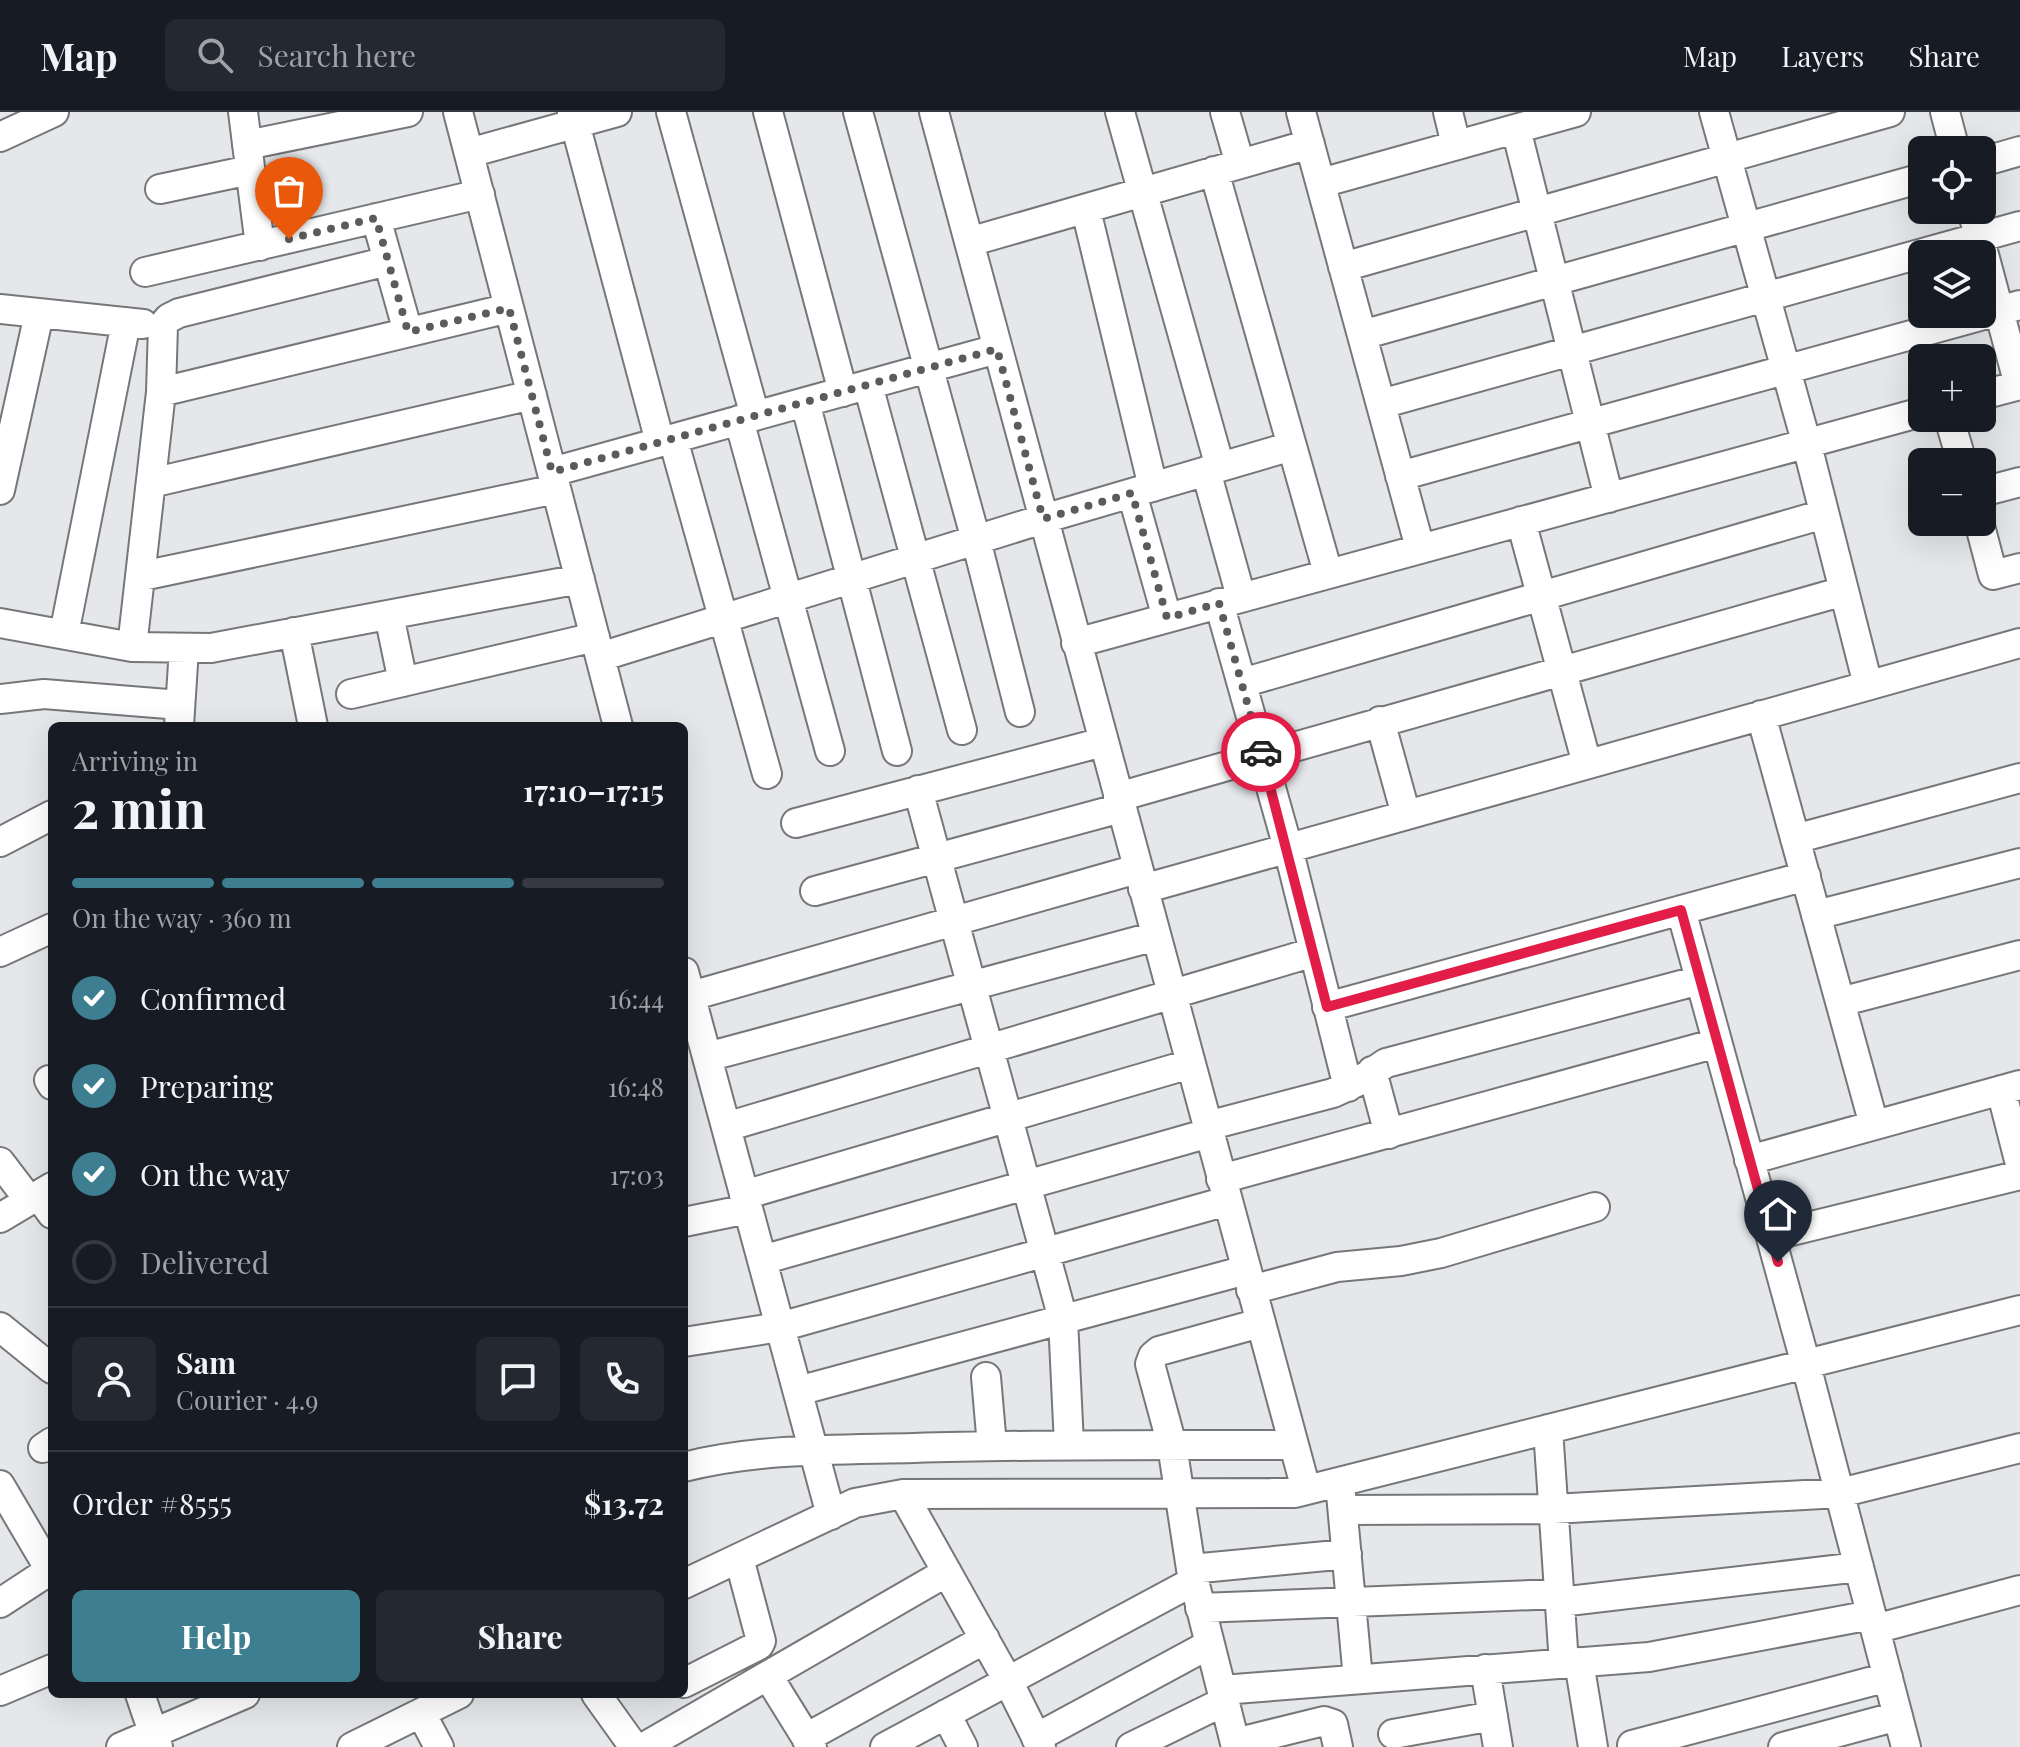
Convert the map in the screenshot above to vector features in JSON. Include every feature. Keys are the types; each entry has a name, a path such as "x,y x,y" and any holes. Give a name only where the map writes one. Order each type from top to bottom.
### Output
{"street":[{"path":"0,137 54,112"},
{"path":"243,112 260,246"},
{"path":"160,189 249,158 408,112"},
{"path":"458,112 617,722"},
{"path":"469,153 574,118 617,112"},
{"path":"671,112 788,598 830,751"},
{"path":"768,112 855,388 915,559 962,730"},
{"path":"858,112 1020,712"},
{"path":"934,112 1304,1482 1303,1490"},
{"path":"1120,112 1213,469 1242,683 1288,848 1348,1087"},
{"path":"1225,112 1227,167 1292,446 1328,573"},
{"path":"1301,112 1420,548"},
{"path":"1448,112 1456,145"},
{"path":"1321,183 1576,112"},
{"path":"1714,112 1807,445 1868,685"},
{"path":"1343,267 1890,112"},
{"path":"1945,112 1951,136"},
{"path":"574,118 666,440 724,618 767,774"},
{"path":"1516,129 1609,498"},
{"path":"969,242 1310,144"},
{"path":"1996,158 2020,151"},
{"path":"1362,335 1908,182"},
{"path":"145,272 480,194"},
{"path":"1086,210 1167,618"},
{"path":"376,218 408,332"},
{"path":"1976,224 2009,308 2020,385 1996,391"},
{"path":"1381,404 2020,226"},
{"path":"132,647 161,392 163,325 179,313 388,261"},
{"path":"161,392 509,308"},
{"path":"1400,476 2009,308"},
{"path":"0,309 163,325"},
{"path":"0,490 39,314"},
{"path":"64,634 126,322"},
{"path":"142,576 554,481 666,440 997,349"},
{"path":"151,483 532,395"},
{"path":"805,402 897,751"},
{"path":"1076,643 1908,416"},
{"path":"351,694 597,647 724,618 1292,446"},
{"path":"1996,488 2020,482"},
{"path":"1242,683 1824,514"},
{"path":"1521,521 1587,764"},
{"path":"1983,536 1993,575 2020,568"},
{"path":"0,623 132,647 211,648 580,579"},
{"path":"815,891 936,858 1262,755 1844,591"},
{"path":"389,615 403,682"},
{"path":"294,632 312,722"},
{"path":"688,984 1140,879 1288,848 2020,643"},
{"path":"0,699 44,694 179,715 184,648"},
{"path":"1761,715 1874,1125"},
{"path":"1380,721 1406,815"},
{"path":"796,823 1103,742"},
{"path":"1795,839 2020,778"},
{"path":"918,790 1063,1319 1069,1445"},
{"path":"0,842 48,817"},
{"path":"1816,915 2020,863"},
{"path":"1327,1007 1806,876"},
{"path":"1681,910 1806,1365 1906,1747"},
{"path":"0,952 48,930"},
{"path":"707,1057 1156,936"},
{"path":"726,1127 1314,952"},
{"path":"1840,1002 2020,955"},
{"path":"762,1260 1333,1093 1386,1063 1700,980"},
{"path":"688,988 831,1515"},
{"path":"688,1341 780,1327 1044,1252 1389,1134 1717,1043"},
{"path":"688,1221 1007,1117 1190,1064"},
{"path":"1372,1071 1389,1134"},
{"path":"1749,1160 2011,1087 2020,1164"},
{"path":"0,1162 43,1199 0,1218"},
{"path":"1771,1236 2020,1175"},
{"path":"798,1391 1063,1319 1248,1280 1441,1253 1595,1207"},
{"path":"688,1582 855,1503 903,1494 1295,1493 2020,1310"},
{"path":"1260,1323 1159,1351 1150,1364 1172,1445 1195,1586 1236,1745 1324,1721 1333,1724 1338,1747"},
{"path":"6,1342 48,1365"},
{"path":"986,1377 992,1446"},
{"path":"1548,1429 1559,1598 1571,1663 1593,1747"},
{"path":"688,1466 714,1460 814,1450 1292,1445"},
{"path":"1343,1510 1553,1509 1840,1493 2020,1448"},
{"path":"1340,1481 1358,1679"},
{"path":"0,1485 48,1564"},
{"path":"903,1494 1008,1681 1039,1743 1210,1644"},
{"path":"885,1747 1195,1586 1347,1554"},
{"path":"688,1681 759,1645 761,1641 739,1558"},
{"path":"1195,1586 1351,1602 1559,1598 1859,1567"},
{"path":"0,1603 48,1571"},
{"path":"644,1747 947,1572"},
{"path":"1131,1747 1179,1736 1223,1695 1358,1679 1649,1657 1873,1622 2020,1590"},
{"path":"768,1676 809,1742 985,1639"},
{"path":"1485,1669 1498,1747"},
{"path":"0,1691 48,1671"},
{"path":"1632,1745 1888,1677"},
{"path":"141,1698 156,1740"},
{"path":"121,1747 156,1740 237,1698"},
{"path":"352,1747 451,1698"},
{"path":"599,1698 634,1747"},
{"path":"421,1713 439,1747"},
{"path":"946,1714 963,1747"},
{"path":"1393,1734 1493,1716"},
{"path":"1783,1747 1898,1716"}],"way so far":[{"path":"289,239 376,218 408,332 509,308 552,472 997,349 1043,519 1132,493 1167,618 1219,603 1261,752"}],"route":[{"path":"1261,752 1327,1007 1681,910 1778,1262"}]}
